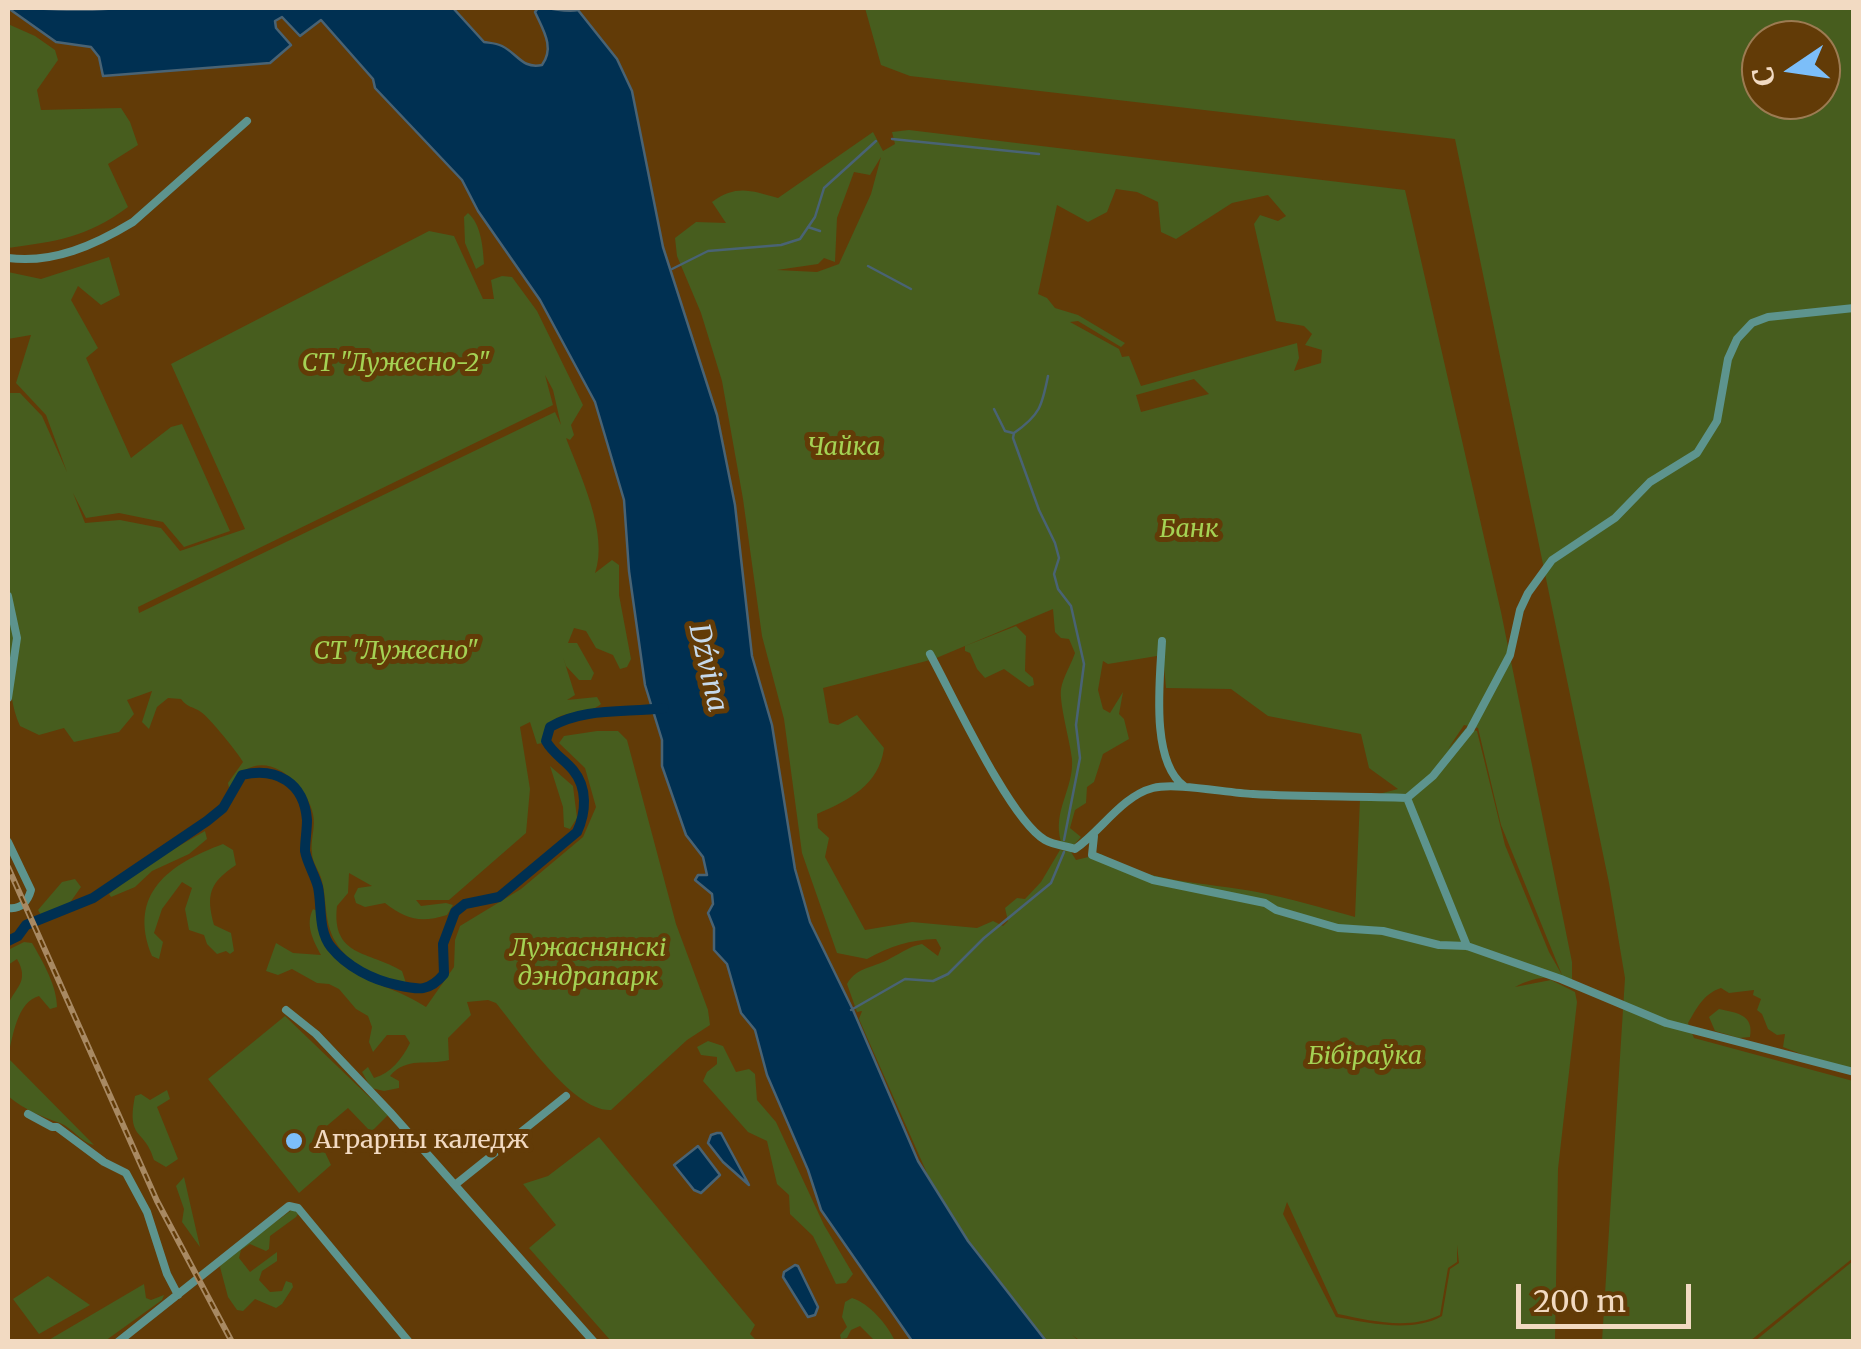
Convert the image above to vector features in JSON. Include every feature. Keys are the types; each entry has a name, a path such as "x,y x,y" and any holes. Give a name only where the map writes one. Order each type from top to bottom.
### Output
{"street":[{"path":"8,258 46,258 78,250 114,234 247,121"},
{"path":"1075,849 1151,788 1407,798 1433,776 1470,730 1510,655 1528,593 1552,560 1615,518 1650,482 1697,452 1717,422 1728,360 1737,339 1752,324 1768,316 1854,308"},
{"path":"8,596 17,638 8,698"},
{"path":"1162,640 1162,741 1176,780 1188,789"},
{"path":"930,654 972,734 1024,818 1044,840 1154,880 1265,903 1276,910 1338,928 1467,946 1666,1023 1854,1072"},
{"path":"1407,798 1467,946"},
{"path":"1092,856 1094,836"},
{"path":"8,842 31,890 21,906 8,908"},
{"path":"286,1010 316,1034 456,1184 594,1342"},
{"path":"456,1184 566,1096"},
{"path":"28,1114 57,1127 104,1162 126,1173 148,1212 167,1274 178,1294"},
{"path":"118,1342 288,1206 298,1208 409,1342"}],"green space":[{"path":"865,8 1853,8 1853,1074 1783,1047 1785,1034 1777,1035 1768,1029 1757,1010 1761,999 1753,995 1754,990 1715,991 1701,1002 1688,1023 1694,1038 1853,1081 1853,1258 1750,1341 1602,1341 1625,978 1609,883 1455,139 910,76 881,65"},
{"path":"8,24 55,50 58,60 37,90 41,110 121,108 138,145 108,164 128,207 71,237 8,248"},
{"path":"909,130 1405,190 1501,612 1572,962 1572,982 1543,978 1515,987 1551,980 1575,992 1577,1002 1558,1169 1555,1341 1082,1342 1072,1335 1079,1341 1046,1341 968,1241 930,1180 859,1019 862,1011 857,1012 847,984 861,970 913,947 922,944 938,956 941,948 936,939 900,944 867,959 837,953 802,853 784,719 762,636 722,381 701,313 677,256 675,238 696,222 726,223 712,202 721,196 744,191 778,198 873,132 883,151 895,144 892,132","holes":["881,157 871,194 839,264 817,272 777,270 818,264 824,258 835,262 837,218 854,172 870,175","1116,189 1137,192 1158,202 1161,232 1176,239 1232,203 1268,195 1286,216 1278,221 1260,215 1254,224 1276,321 1304,326 1312,334 1305,345 1322,350 1321,363 1294,371 1299,358 1297,343 1141,386 1129,356 1122,357 1119,349 1070,322 1078,321 1121,347 1125,343 1078,315 1055,308 1038,294 1057,205 1088,222 1107,212","1194,379 1209,394 1141,412 1136,395","1053,609 1055,632 1069,639 1075,653 1061,689 1072,770 1059,831 1061,842 1072,847 1081,837 1070,828 1075,810 1086,803 1087,787 1094,782 1103,754 1129,739 1119,714 1123,692 1110,713 1103,709 1098,690 1103,661 1108,664 1163,655 1166,688 1231,689 1268,716 1361,734 1369,768 1398,789 1360,799 1355,917 1269,894 1157,876 1101,854 1076,860 1071,852 1060,850 1041,882 1025,899 1017,898 1005,908 1008,921 1003,926 993,921 977,928 912,922 865,930 825,857 829,838 818,828 817,814 861,790 876,772 884,748 857,715 838,725 829,723 823,688 934,659","1464,725 1478,728 1501,825 1562,975 1505,845 1477,731 1466,728 1448,749","1287,1202 1338,1314 1403,1323 1440,1315 1448,1268 1457,1262 1457,1245 1459,1263 1450,1269 1442,1316 1404,1325 1336,1317 1283,1214"]},
{"path":"468,213 476,223 482,243 484,264 476,269 465,243 464,217"},
{"path":"429,231 454,236 483,299 494,299 491,280 512,277 537,311 583,405 571,425 574,435 570,440 566,438 596,523 595,573 612,560 619,565 619,595 631,659 627,667 620,669 613,655 596,648 586,631 574,628 568,643 577,643 594,673 591,680 579,680 563,657 575,695 567,700 597,697 601,704 560,716 548,729 543,743 537,744 530,722 520,727 530,789 526,833 449,900 416,900 421,906 453,905 447,915 422,919 400,913 385,903 365,907 356,903 354,896 358,888 372,886 349,873 348,893 337,906 340,935 355,950 402,971 406,983 366,970 341,950 331,934 322,881 312,856 314,819 297,784 278,769 256,766 245,770 229,788 228,783 243,762 201,712 181,699 168,698 157,707 149,729 142,722 152,691 127,700 134,714 119,732 74,742 64,728 39,735 20,726 10,683 8,393 20,393 42,416 67,472 46,415 16,383 31,335 8,339 8,272 41,279 109,257 120,295 101,305 78,286 71,300 98,348 86,358 131,458 171,427 182,424 230,531 184,547 163,522 119,513 86,518 73,493 85,523 120,520 161,528 180,551 245,529 171,364","holes":["545,375 553,390 561,425 555,412 139,613 138,607 553,405"]},
{"path":"1016,626 1026,636 1025,671 1034,685 1029,687 1004,669 985,678 965,651 965,646"},
{"name":"Лужаснянскі дэндрапарк","path":"618,731 627,740 676,924 710,1025 687,1040 611,1110 596,1107 564,1085 496,1003 467,1002 471,1015 448,1038 449,1060 403,1066 390,1076 399,1081 399,1088 371,1088 362,1072 368,1067 374,1078 391,1069 410,1043 405,1035 387,1035 373,1052 368,1016 356,1009 339,989 317,983 292,969 278,975 266,971 276,943 293,953 321,955 310,927 313,909 334,953 345,966 426,1007 454,967 460,926 521,889 583,837 596,807 585,768 559,743 564,736"},
{"path":"550,766 573,786 577,818 570,829 564,827 563,807"},
{"path":"205,831 207,839 189,854 111,897 109,894 151,862"},
{"path":"223,844 233,850 236,865 215,884 210,906 214,925 231,933 234,951 217,954 204,935 189,930 185,909 192,888 182,882 162,909 154,933 163,942 159,959 152,956 145,915 158,884 186,861"},
{"path":"75,879 81,887 69,904 41,915 38,910 62,882"},
{"path":"24,942 32,943 45,966 57,1007 50,1009 39,996 26,1005 17,1021 8,1056 7,1011 22,973 17,959 8,965 8,950"},
{"path":"1719,1009 1747,1020 1750,1037 1715,1031 1709,1017"},
{"path":"285,1016 388,1115 371,1132 348,1108 322,1130 322,1146 331,1165 299,1193 208,1079"},
{"path":"708,1041 723,1046 736,1072 749,1069 755,1074 757,1100 776,1122 824,1225 853,1274 846,1283 836,1284 813,1236 790,1214 789,1195 777,1184 767,1141 748,1132 703,1081 717,1064 717,1057 701,1055 697,1047"},
{"path":"8,1058 94,1145 65,1125 8,1096"},
{"path":"167,1090 170,1099 157,1107 178,1159 166,1167 154,1160 135,1128 133,1110 135,1096 141,1094 150,1100"},
{"path":"599,1137 755,1325 750,1334 757,1341 611,1341 529,1248 556,1225 523,1184 548,1176"},
{"path":"184,1177 200,1247 182,1222 184,1209 176,1186"},
{"path":"293,1209 298,1214 270,1236 269,1249 250,1244 241,1250 239,1258 250,1272 277,1252 277,1261 262,1271 259,1280 270,1292 282,1291 286,1281 293,1287 276,1308 255,1299 243,1311 237,1310 228,1297 220,1267 224,1260"},
{"path":"1853,1261 1853,1340 1755,1341"},
{"path":"48,1276 90,1305 39,1334 13,1299"},
{"path":"144,1284 146,1298 164,1295 162,1300 105,1341 47,1341"},
{"path":"852,1298 877,1315 895,1341 875,1341 860,1326 841,1339 847,1327 842,1317 845,1302"}],"water":[{"name":"Dźvina","path":"8,8 453,8 484,42 502,46 535,66 542,65 548,52 535,12 538,8 578,10 617,59 632,91 663,247 717,415 735,505 752,656 772,725 795,869 810,922 918,1161 968,1241 1046,1341 912,1341 821,1210 767,1075 755,1030 741,1013 727,964 714,950 714,928 708,913 713,904 712,894 695,880 698,875 707,875 703,857 686,835 662,766 662,740 645,685 629,571 624,500 595,402 540,300 478,211 462,180 375,88 373,79 321,20 300,36 282,17 275,21 276,28 291,45 270,63 103,76 99,57 91,47 56,42"},
{"path":"721,1133 749,1185 708,1143 711,1135"},
{"path":"698,1146 720,1175 701,1193 674,1165"},
{"path":"795,1265 818,1307 815,1315 808,1317 783,1277"}],"waterway":[{"path":"892,139 1039,154"},
{"path":"672,269 708,251 781,245 800,239 815,217 824,188 876,141"},
{"path":"808,227 820,231"},
{"path":"868,266 911,289"},
{"path":"1048,376 1038,409 1013,438 1055,543 1059,558 1054,574 1058,589 1071,606 1084,664 1076,725 1080,758 1064,840"},
{"path":"994,409 1005,431 1013,433"},
{"path":"8,941 26,925 93,898 207,821 223,808 242,775 266,773 286,780 305,807 305,851 318,887 324,934 331,947 361,972 379,980 412,988 428,987 444,974 443,944 455,912 465,904 499,897 577,832 584,809 581,785 573,770 546,741 550,727 577,716 664,708"},
{"path":"851,1010 905,979 933,981 948,974 984,938 1051,883 1064,852"}],"railway":[{"path":"8,867 157,1201 232,1342"}],"place":[{"name":"Аграрны каледж","path":"294,1141"}],"park label":[{"name":"СТ \"Лужесно-2\"","path":"396,364"},
{"name":"Чайка","path":"844,448"},
{"name":"Банк","path":"1189,530"},
{"name":"СТ \"Лужесно\"","path":"396,652"},
{"name":"Бібіраўка","path":"1365,1057"}]}
